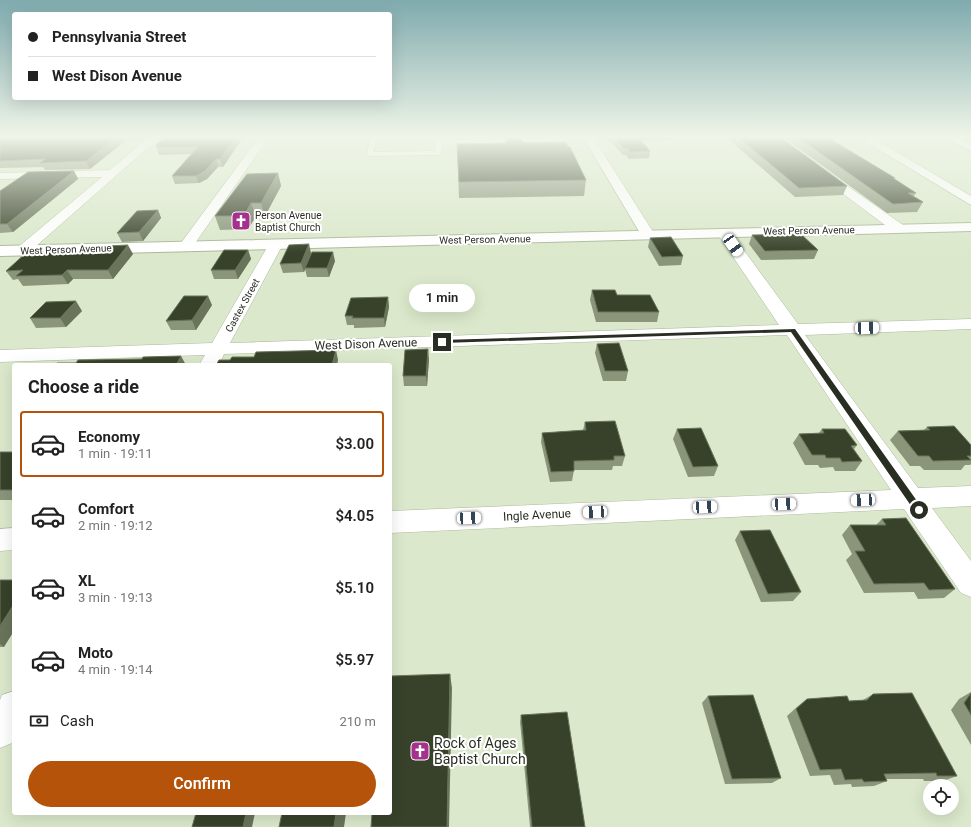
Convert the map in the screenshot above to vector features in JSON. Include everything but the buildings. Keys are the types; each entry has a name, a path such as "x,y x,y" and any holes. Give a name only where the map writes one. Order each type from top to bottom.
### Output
{"street":[{"path":"0,176 15,176"},
{"path":"22,251 110,176"},
{"path":"186,246 236,176"},
{"path":"612,176 648,235"},
{"path":"826,176 898,228"},
{"path":"928,176 971,201"},
{"name":"West Person Avenue","path":"0,251 971,227"},
{"path":"724,233 971,584"},
{"name":"Castex Street","path":"210,363 276,244"},
{"name":"West Dison Avenue","path":"0,356 971,324"},
{"name":"Ingle Avenue","path":"392,522 971,496"},
{"path":"0,540 12,539"},
{"path":"0,732 12,711"}],"place":[{"name":"Person Avenue Baptist Church","path":"241,221"},
{"name":"Rock of Ages Baptist Church","path":"420,751"}],"route":[{"path":"442,342 793,330 919,510"}]}
